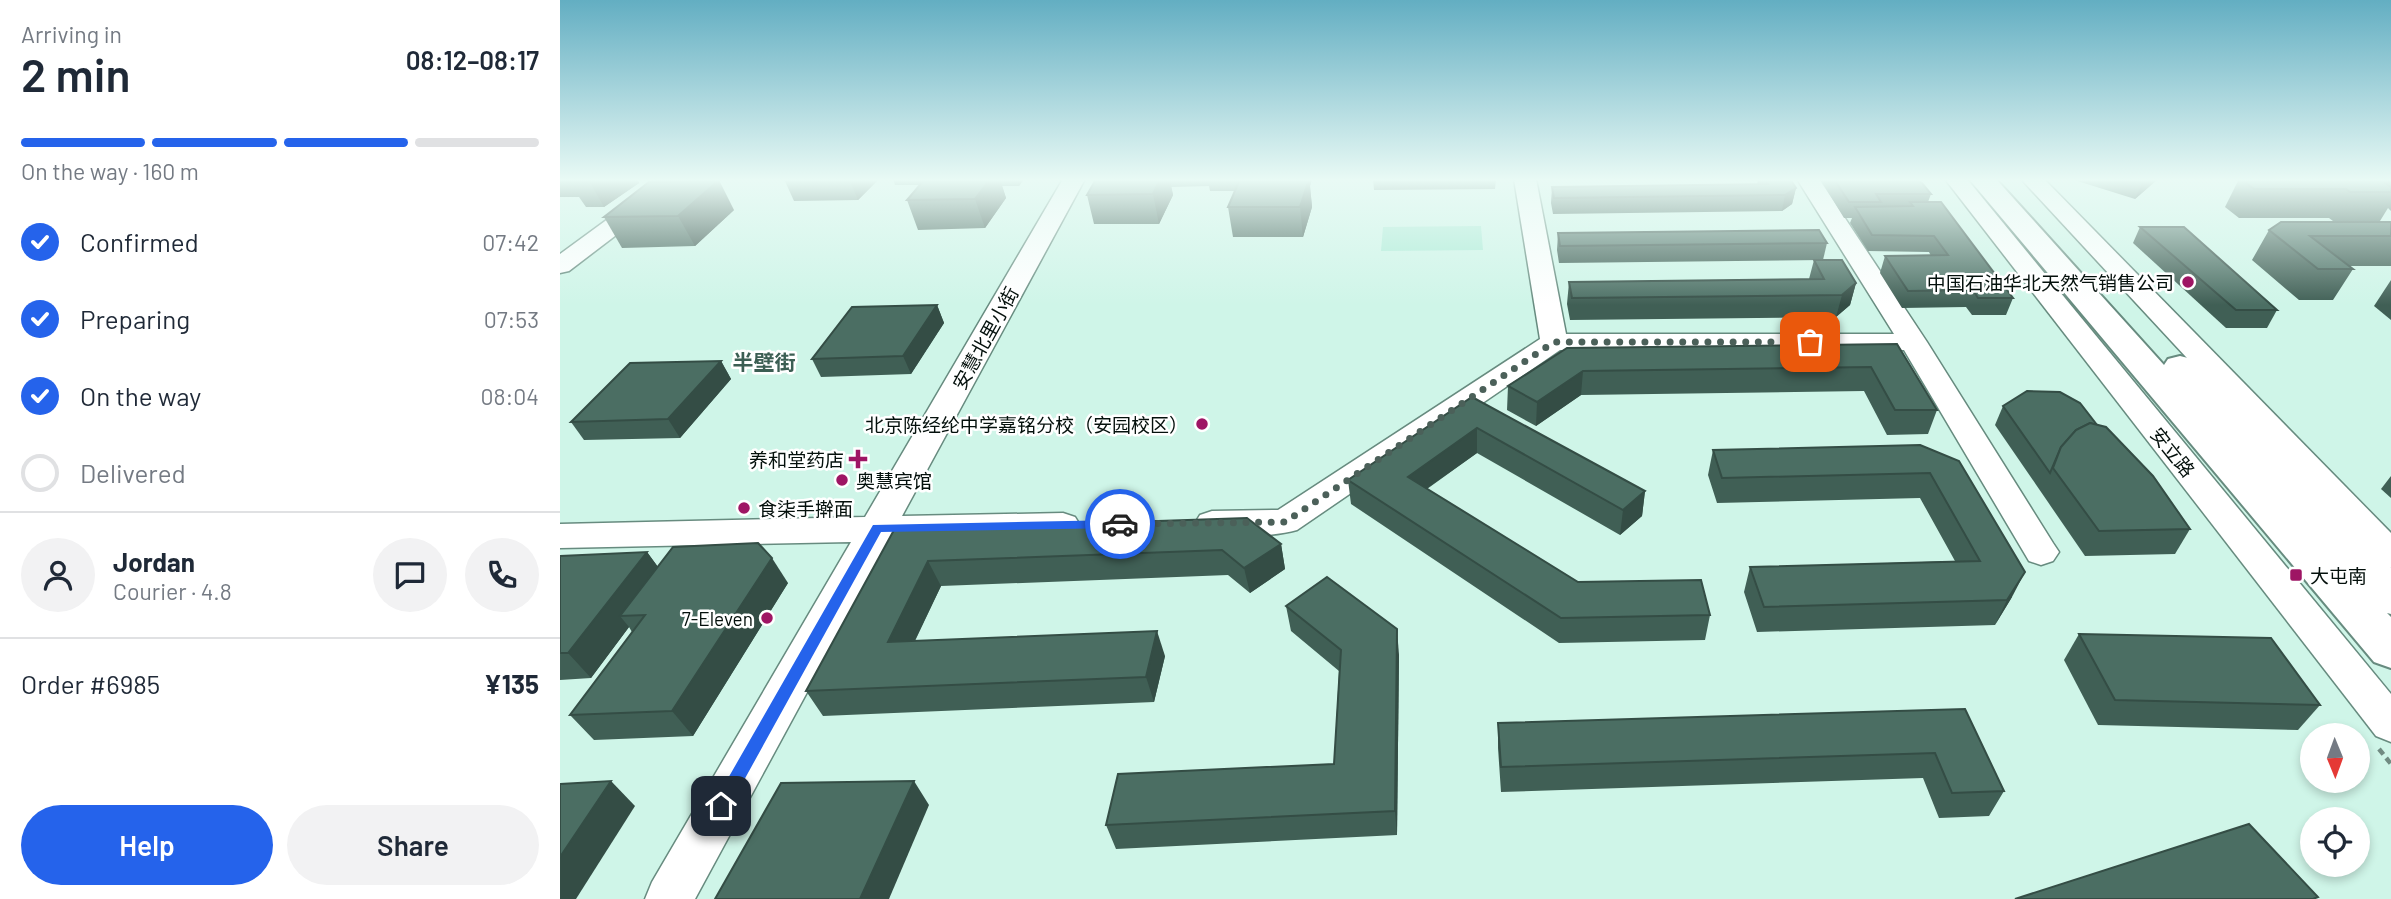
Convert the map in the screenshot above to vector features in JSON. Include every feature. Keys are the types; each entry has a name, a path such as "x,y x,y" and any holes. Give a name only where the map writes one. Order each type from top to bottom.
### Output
{"main road":[{"name":"安立路","path":"2019,221 2391,649"},
{"path":"2047,221 2391,597"}],"street":[{"path":"560,266 620,221"},
{"name":"安慧北里小街","path":"669,899 1050,221"},
{"path":"1532,221 1554,342"},
{"path":"1835,221 1913,342 2041,552"},
{"name":"安立路","path":"1989,221 2391,724"},
{"path":"2072,221 2391,555"},
{"path":"1176,523 1285,522 1554,342 1913,342"},
{"path":"560,536 1095,525"}],"green space":[{"path":"1481,226 1483,250 1381,251 1383,227"}],"building":[{"path":"1863,221 1955,221 2013,298 1978,298 1973,290 1908,291 1885,256 1948,255 1934,236 1872,235"},
{"path":"2281,222 2391,222 2391,236 2310,236 2353,269 2318,269 2269,230"},
{"path":"2140,227 2184,227 2277,310 2236,310"},
{"path":"1819,230 1827,243 1560,246 1558,233"},
{"path":"1814,260 1842,260 1856,283 1842,295 1572,298 1569,282 1824,279"},
{"path":"937,305 903,356 812,359 852,307"},
{"path":"1897,344 1937,410 1895,410 1871,367 1583,371 1537,402 1508,386 1567,348"},
{"path":"721,361 668,419 571,422 630,363"},
{"path":"2027,391 2060,392 2080,403 2097,425 2090,423 2076,430 2061,447 2050,473 2003,406"},
{"path":"1472,397 1645,491 1623,510 1477,428 1408,477 1578,582 1701,580 1710,615 1561,618 1348,480"},
{"path":"2090,423 2106,427 2153,476 2190,529 2099,531 2053,468 2061,447 2076,430"},
{"path":"1920,445 1959,461 2025,572 2007,600 1764,607 1750,567 1980,561 1930,473 1722,478 1713,450"},
{"path":"1247,518 1281,544 1244,568 1222,550 928,561 888,642 1157,631 1146,677 806,691 894,530"},
{"path":"758,543 772,558 672,711 570,715 645,615 620,616 673,547"},
{"path":"647,552 568,653 560,653 560,556"},
{"path":"1327,577 1397,629 1395,811 1106,825 1118,774 1334,764 1341,650 1286,606"},
{"path":"2079,634 2271,638 2320,705 2115,700"},
{"path":"1965,709 2004,791 1952,793 1935,753 1501,767 1498,723"},
{"path":"611,781 560,857 560,784"},
{"path":"914,781 860,899 715,899 781,783"},
{"path":"2249,824 2318,897 2015,899"}],"way so far":[{"path":"1120,524 1285,522 1554,342 1810,342"}],"place":[{"name":"中国石油华北天然气销售公司","path":"2188,282"},
{"name":"北京陈经纶中学嘉铭分校（安园校区）","path":"1202,424"},
{"name":"养和堂药店","path":"858,459"},
{"name":"奥慧宾馆","path":"842,480"},
{"name":"食柒手擀面","path":"744,508"},
{"name":"大屯南","path":"2296,575"},
{"name":"7-Eleven","path":"767,618"}],"district":[{"name":"半壁街","path":"764,361"}],"route":[{"path":"721,806 877,528 1120,524"}]}
